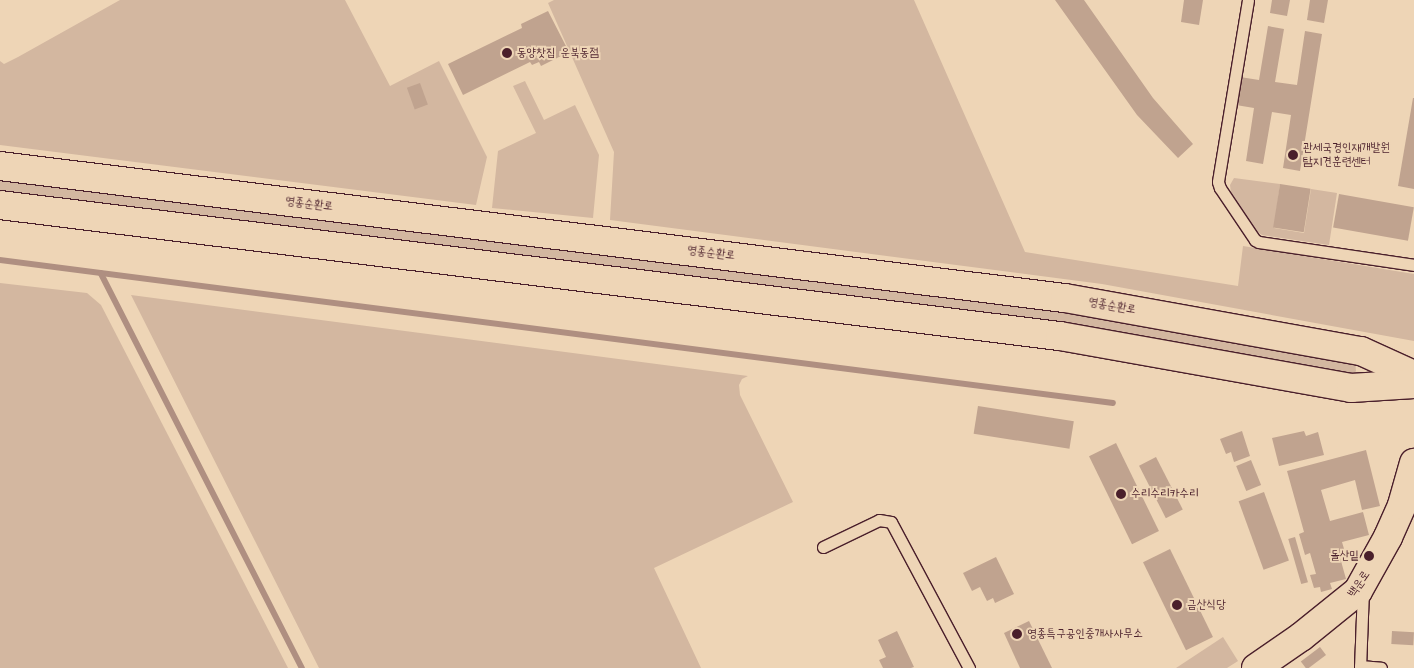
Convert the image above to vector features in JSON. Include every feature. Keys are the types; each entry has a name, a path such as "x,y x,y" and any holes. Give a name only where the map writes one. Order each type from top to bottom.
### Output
{"main road":[{"name":"영종순환로","path":"0,166 1065,298 1361,351 1414,375"},
{"path":"0,206 1060,336 1351,388 1414,384"},
{"name":"백운로","path":"1256,668 1346,602 1364,582 1402,505 1414,463"}],"lane":[{"path":"1248,0 1218,182 1220,188 1255,240 1259,242 1414,265"},
{"path":"823,547 879,520 891,522 969,668"},
{"path":"1364,582 1360,667 1382,668"}],"shaded area":[{"path":"120,0 345,0 390,86 439,61 487,157 476,205 0,145 0,61 4,64 18,57"},
{"path":"554,0 914,0 1025,252 1238,286 1243,246 1414,274 1414,341 1102,284 610,220 614,152 548,3"},
{"path":"525,81 544,120 575,105 599,155 593,218 492,208 498,151 536,133 513,86"},
{"path":"0,175 1043,305 1355,361 1356,371 1353,375 0,197"},
{"path":"1234,178 1280,184 1274,228 1304,233 1311,189 1337,193 1329,245 1262,235 1256,231 1231,193 1230,185"},
{"path":"0,283 87,293 101,305 288,668 0,668"},
{"path":"131,295 748,376 742,379 739,385 740,395 793,502 654,568 701,668 319,668"},
{"path":"1223,637 1238,661 1227,668 1176,668"}],"building":[{"path":"1055,0 1084,0 1153,98 1193,144 1178,158 1137,115"},
{"path":"1184,0 1203,0 1199,25 1181,22"},
{"path":"1272,0 1290,0 1287,16 1270,13"},
{"path":"1310,0 1328,0 1324,23 1307,20"},
{"path":"548,11 569,52 541,66 539,62 532,65 530,62 463,95 448,64 522,28 521,24"},
{"path":"1268,26 1284,29 1275,82 1297,85 1305,31 1322,34 1300,171 1283,168 1291,115 1272,112 1263,164 1246,161 1254,108 1236,105 1240,77 1259,80"},
{"path":"420,83 428,105 415,109 407,88"},
{"path":"1414,98 1414,189 1398,186"},
{"path":"1280,184 1311,189 1304,232 1273,227"},
{"path":"1339,194 1414,207 1408,241 1333,227"},
{"path":"978,406 1074,421 1069,449 974,434"},
{"path":"1242,431 1250,456 1234,462 1231,452 1226,454 1220,439"},
{"path":"1304,431 1306,436 1318,432 1324,455 1279,466 1272,438"},
{"path":"1116,443 1159,531 1132,544 1089,456"},
{"path":"1366,450 1380,506 1362,510 1355,480 1321,490 1330,521 1363,512 1369,535 1342,542 1347,559 1341,561 1346,579 1330,583 1332,589 1321,592 1320,587 1314,588 1310,575 1316,574 1310,553 1305,555 1299,534 1304,532 1287,471"},
{"path":"1156,457 1183,510 1166,518 1139,466"},
{"path":"1251,460 1261,485 1246,491 1236,466"},
{"path":"1264,492 1289,561 1264,570 1239,501"},
{"path":"1295,537 1308,582 1301,584 1288,539"},
{"path":"1170,549 1213,637 1186,650 1143,562"},
{"path":"996,557 1014,594 995,603 993,598 987,601 980,587 972,591 963,573"},
{"path":"1029,621 1052,668 1020,668 1004,633"},
{"path":"897,631 914,667 883,668 879,660 886,657 878,640"},
{"path":"1392,631 1414,632 1413,645 1391,644"},
{"path":"1320,647 1326,655 1309,668 1306,668 1301,661"}],"waterway":[{"path":"0,260 1113,403"},
{"path":"101,273 302,668"}],"place":[{"name":"동양찻집 운북동점","path":"507,53"},
{"name":"관세국경인재개발원 탐지견훈련센터","path":"1293,155"},
{"name":"수리수리카수리","path":"1121,494"},
{"name":"돌산밑","path":"1369,556"},
{"name":"금산식당","path":"1177,605"},
{"name":"영종특구공인중개사사무소","path":"1017,634"}]}
